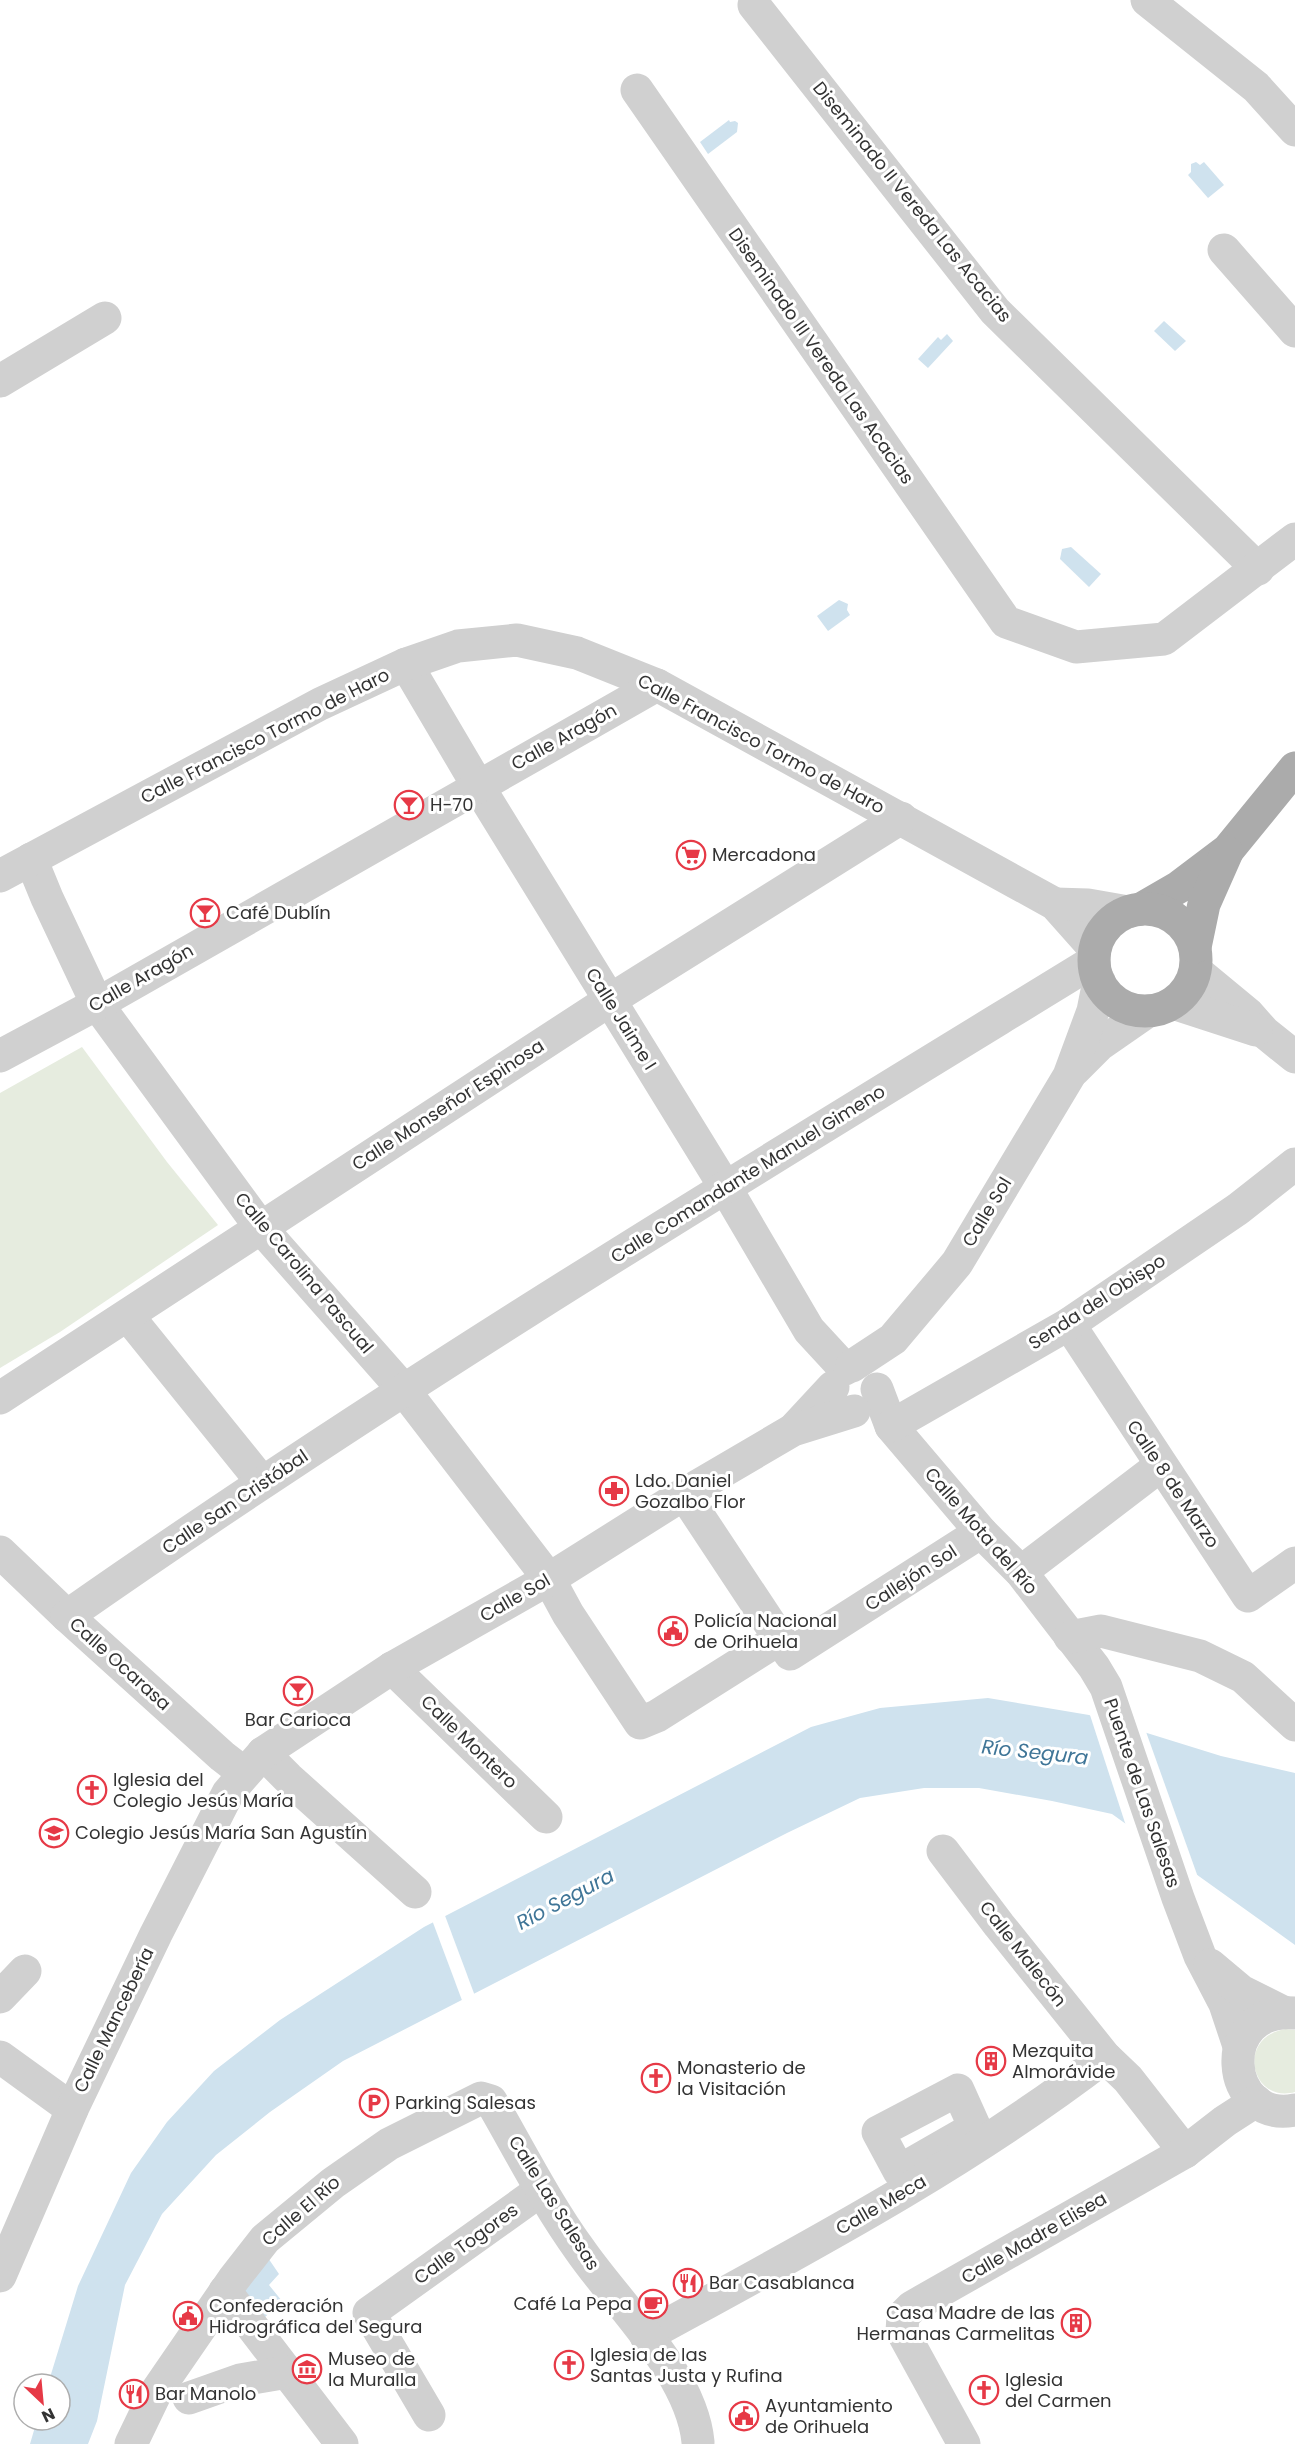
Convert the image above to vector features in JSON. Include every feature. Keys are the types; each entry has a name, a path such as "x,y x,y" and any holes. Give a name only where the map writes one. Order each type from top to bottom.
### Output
{"main road":[{"path":"1228,850 1204,904 1195,959 1187,988 1161,1007 1133,1010 1119,1004 1107,994 1096,963 1103,931 1114,920 1179,887 1228,850 1295,768"},
{"path":"1135,910 1155,910 1169,914 1181,922 1190,933 1195,959"}],"street":[{"path":"1147,0 1256,87 1295,130"},
{"name":"Diseminado II Vereda Las Acacias","path":"754,5 995,310 1258,569"},
{"name":"Diseminado III Vereda Las Acacias","path":"637,90 1006,622 1076,646 1164,639 1258,569"},
{"path":"1224,250 1295,331"},
{"path":"0,381 105,318"},
{"path":"1258,569 1295,539"},
{"name":"Calle Francisco Tormo de Haro","path":"0,876 320,704 406,664 458,646 517,640 577,653 657,684 1056,904 1096,963"},
{"name":"Calle Jaime I","path":"406,664 478,786 725,1187 809,1330 857,1388"},
{"name":"Calle Aragón","path":"0,1056 97,1004 657,684"},
{"name":"Calle Monseñor Espinosa","path":"0,1398 610,1000 901,818"},
{"name":"Calle Carolina Pascual","path":"31,859 97,1004 261,1228 404,1389 549,1579 568,1614 640,1724 657,1716 779,1639"},
{"name":"Calle Francisco Tormo de Haro","path":"1056,904 1135,910"},
{"path":"1195,959 1264,1032 1295,1057"},
{"path":"1069,1076 1092,1011 1096,963"},
{"name":"Calle Comandante Manuel Gimeno","path":"404,1389 725,1187 1096,963"},
{"path":"1069,1076 1099,1045 1161,1007 1264,1032"},
{"name":"Calle Sol","path":"253,1763 392,1668 549,1579 684,1494 793,1430 857,1388 892,1339 957,1263 1069,1076"},
{"name":"Senda del Obispo","path":"891,1426 1069,1324 1238,1209 1295,1164"},
{"path":"128,1316 262,1482"},
{"name":"Calle 8 de Marzo","path":"1069,1324 1160,1466 1248,1596 1295,1563"},
{"name":"Calle Mota del Río","path":"857,1388 981,1533 1021,1572 1106,1687"},
{"name":"Calle San Cristóbal","path":"68,1616 262,1482 404,1389"},
{"path":"1021,1572 1160,1466"},
{"path":"684,1494 779,1639"},
{"name":"Callejón Sol","path":"779,1639 790,1654 981,1533"},
{"name":"Calle Ocarasa","path":"0,1552 222,1756 253,1763 415,1892"},
{"path":"1070,1637 1101,1631 1200,1656 1243,1677 1295,1725"},
{"name":"Calle Montero","path":"392,1668 546,1817"},
{"name":"Puente de Las Salesas","path":"1106,1687 1200,1956"},
{"name":"Calle Mancebería","path":"0,2276 72,2109 116,2016 228,1793 253,1763"},
{"name":"Calle Malecón","path":"943,1851 1105,2057 1128,2079 1185,2152"},
{"path":"1200,1956 1241,1990 1289,2013"},
{"path":"1200,1956 1225,2004 1239,2046"},
{"path":"0,1997 25,1971"},
{"path":"1289,2013 1269,2016 1256,2022 1246,2033 1239,2046 1237,2061 1239,2076 1245,2090 1256,2101 1267,2108 1294,2113"},
{"path":"0,2057 72,2109"},
{"name":"Calle Meca","path":"646,2336 783,2261 977,2148 1028,2114 1105,2057"},
{"name":"Calle Las Salesas","path":"485,2098 491,2101 541,2190 580,2251 646,2336 688,2400 693,2413 697,2443"},
{"name":"Calle El Río","path":"131,2444 156,2392 225,2291 265,2239 355,2166 389,2144 466,2103 485,2098"},
{"name":"Calle Madre Elisea","path":"964,2444 902,2331 903,2316 912,2307 1185,2152 1256,2101"},
{"name":"Calle Togores","path":"429,2415 369,2313 541,2190"},
{"path":"225,2291 342,2444"},
{"path":"189,2398 240,2380 288,2372"}],"shaded area":[{"path":"82,1047 167,1162 218,1225 60,1332 0,1368 0,1093"},
{"path":"1286,2029 1295,2030 1295,2092 1280,2093 1268,2088 1259,2079 1255,2068 1255,2056 1260,2044 1270,2034"}],"water":[{"path":"729,120 738,123 737,132 708,154 700,142"},
{"path":"1196,162 1200,165 1204,162 1224,185 1208,198 1188,175 1191,172 1191,164"},
{"path":"1164,321 1186,341 1175,351 1154,331"},
{"path":"947,334 953,341 928,368 918,359 938,337 941,340"},
{"path":"1071,547 1101,574 1089,587 1060,559 1062,549"},
{"path":"839,600 848,604 847,610 850,615 828,631 817,616"},
{"name":"Río Segura","path":"988,1698 1089,1715 1221,1756 1295,1773 1295,1945 1112,1814 979,1788 924,1788 860,1798 787,1833 343,2061 270,2112 216,2155 162,2214 125,2285 97,2421 88,2444 30,2444 34,2432 72,2432 72,2372 52,2372 78,2286 131,2173 167,2122 214,2071 280,2020 424,1927 811,1727 880,1708"},
{"path":"264,2252 279,2274 269,2285 282,2301 264,2318 235,2283"}],"pier":[{"path":"1089,1712 1145,1729 1199,1880 1127,1829"},
{"path":"444,1913 475,1996 463,2003 432,1920"}],"place":[{"name":"H-70","path":"409,805"},
{"name":"Mercadona","path":"691,855"},
{"name":"Café Dublín","path":"205,913"},
{"name":"Ldo. Daniel Gozalbo Flor","path":"614,1491"},
{"name":"Policía Nacional de Orihuela","path":"673,1631"},
{"name":"Bar Carioca","path":"298,1691"},
{"name":"Iglesia del Colegio Jesús María","path":"92,1790"},
{"name":"Colegio Jesús María San Agustín","path":"54,1833"},
{"name":"Mezquita Almorávide","path":"991,2061"},
{"name":"Monasterio de la Visitación","path":"656,2078"},
{"name":"Parking Salesas","path":"374,2103"},
{"name":"Bar Casablanca","path":"688,2283"},
{"name":"Café La Pepa","path":"653,2304"},
{"name":"Confederación Hidrográfica del Segura","path":"188,2316"},
{"name":"Casa Madre de las Hermanas Carmelitas","path":"1076,2323"},
{"name":"Iglesia de las Santas Justa y Rufina","path":"569,2365"},
{"name":"Museo de la Muralla","path":"307,2369"},
{"name":"Iglesia del Carmen","path":"984,2390"},
{"name":"Bar Manolo","path":"134,2394"},
{"name":"Ayuntamiento de Orihuela","path":"744,2416"}]}
